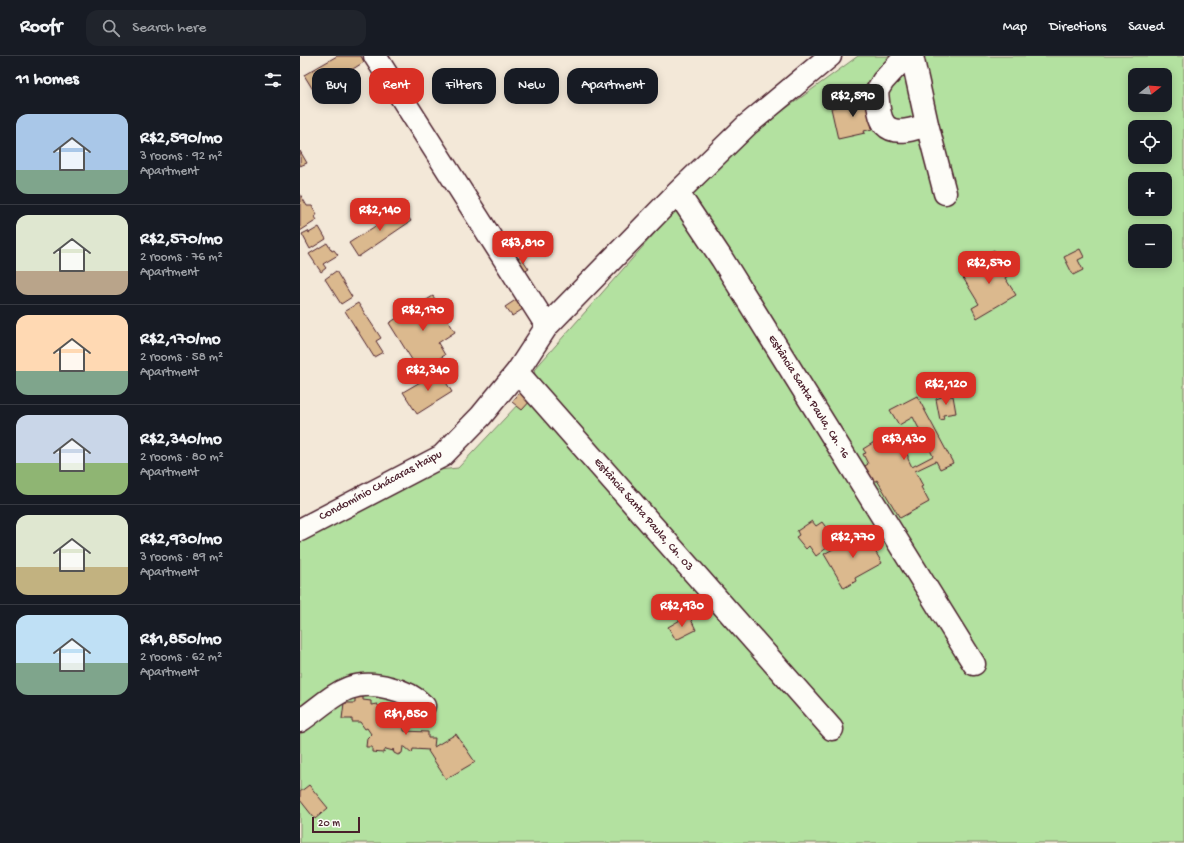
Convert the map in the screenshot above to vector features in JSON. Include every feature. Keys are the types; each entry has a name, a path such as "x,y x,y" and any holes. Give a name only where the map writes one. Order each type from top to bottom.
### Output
{"street":[{"path":"374,56 548,326"},
{"name":"Condomínio Chácaras Itaipu","path":"300,530 442,456 481,416 517,372 548,326 747,125 830,56"},
{"path":"906,56 883,81 877,91 882,120 885,126 894,130 912,130 927,124"},
{"path":"912,56 927,124 946,193"},
{"name":"Estância Santa Paula, Ch. 16","path":"678,193 722,259 974,664"},
{"name":"Estância Santa Paula, Ch. 03","path":"517,372 832,729"},
{"path":"300,721 334,695 351,686 369,684 403,691 416,698 424,706"}],"green space":[{"path":"858,56 1184,56 1184,843 300,843 300,542 439,470 458,468 537,384 534,370 669,217 744,139"}],"building":[{"path":"337,56 361,56 364,62 355,68 316,68"},
{"path":"312,70 312,88 304,75"},
{"path":"874,97 871,122 872,129 864,131 865,133 838,139 831,108"},
{"path":"300,151 307,163 300,166"},
{"path":"300,194 307,206 312,206 317,214 315,217 317,220 300,231"},
{"path":"402,208 411,221 358,257 349,243 377,225 374,219 380,214 384,221"},
{"path":"319,227 326,239 310,249 302,234 308,231 309,233"},
{"path":"327,243 332,251 334,250 338,255 323,264 326,268 321,272 309,254"},
{"path":"1080,249 1084,257 1078,260 1083,270 1073,275 1064,257"},
{"path":"994,250 1009,275 1005,278 1016,295 977,318 972,308 979,304 962,276 989,261 985,255"},
{"path":"521,257 529,269 524,272 517,259"},
{"path":"336,271 352,297 341,304 325,279"},
{"path":"433,296 455,332 438,343 445,355 419,371 389,323"},
{"path":"517,299 523,309 512,316 505,307"},
{"path":"358,303 381,338 376,341 383,352 374,357 345,311"},
{"path":"439,371 452,392 417,414 403,392"},
{"path":"522,390 532,399 522,410 512,402"},
{"path":"917,396 953,463 940,469 936,461 915,471 929,502 900,518 877,480 870,484 862,468 868,464 863,454 866,453 863,449 876,441 879,446 898,437 912,467 933,456 913,417 899,425 890,410"},
{"path":"944,396 953,396 956,413 943,415 944,419 940,420 936,399"},
{"path":"812,521 816,526 822,522 836,541 816,556 809,546 806,549 796,537 799,535 797,531"},
{"path":"864,532 882,563 855,578 856,581 844,588 824,554"},
{"path":"689,615 696,630 676,640 668,627"},
{"path":"355,697 363,697 363,700 371,701 371,705 377,704 385,715 387,715 392,707 394,708 402,700 414,714 404,722 404,731 428,732 428,738 435,738 434,747 456,734 475,762 446,779 428,751 429,750 413,749 412,753 403,747 402,753 398,755 394,753 393,749 393,751 386,749 383,753 372,752 372,747 366,747 367,738 371,734 367,728 365,729 360,722 352,722 352,719 342,719 344,703 355,703"},
{"path":"309,785 328,808 315,819 300,800 300,792"}]}
